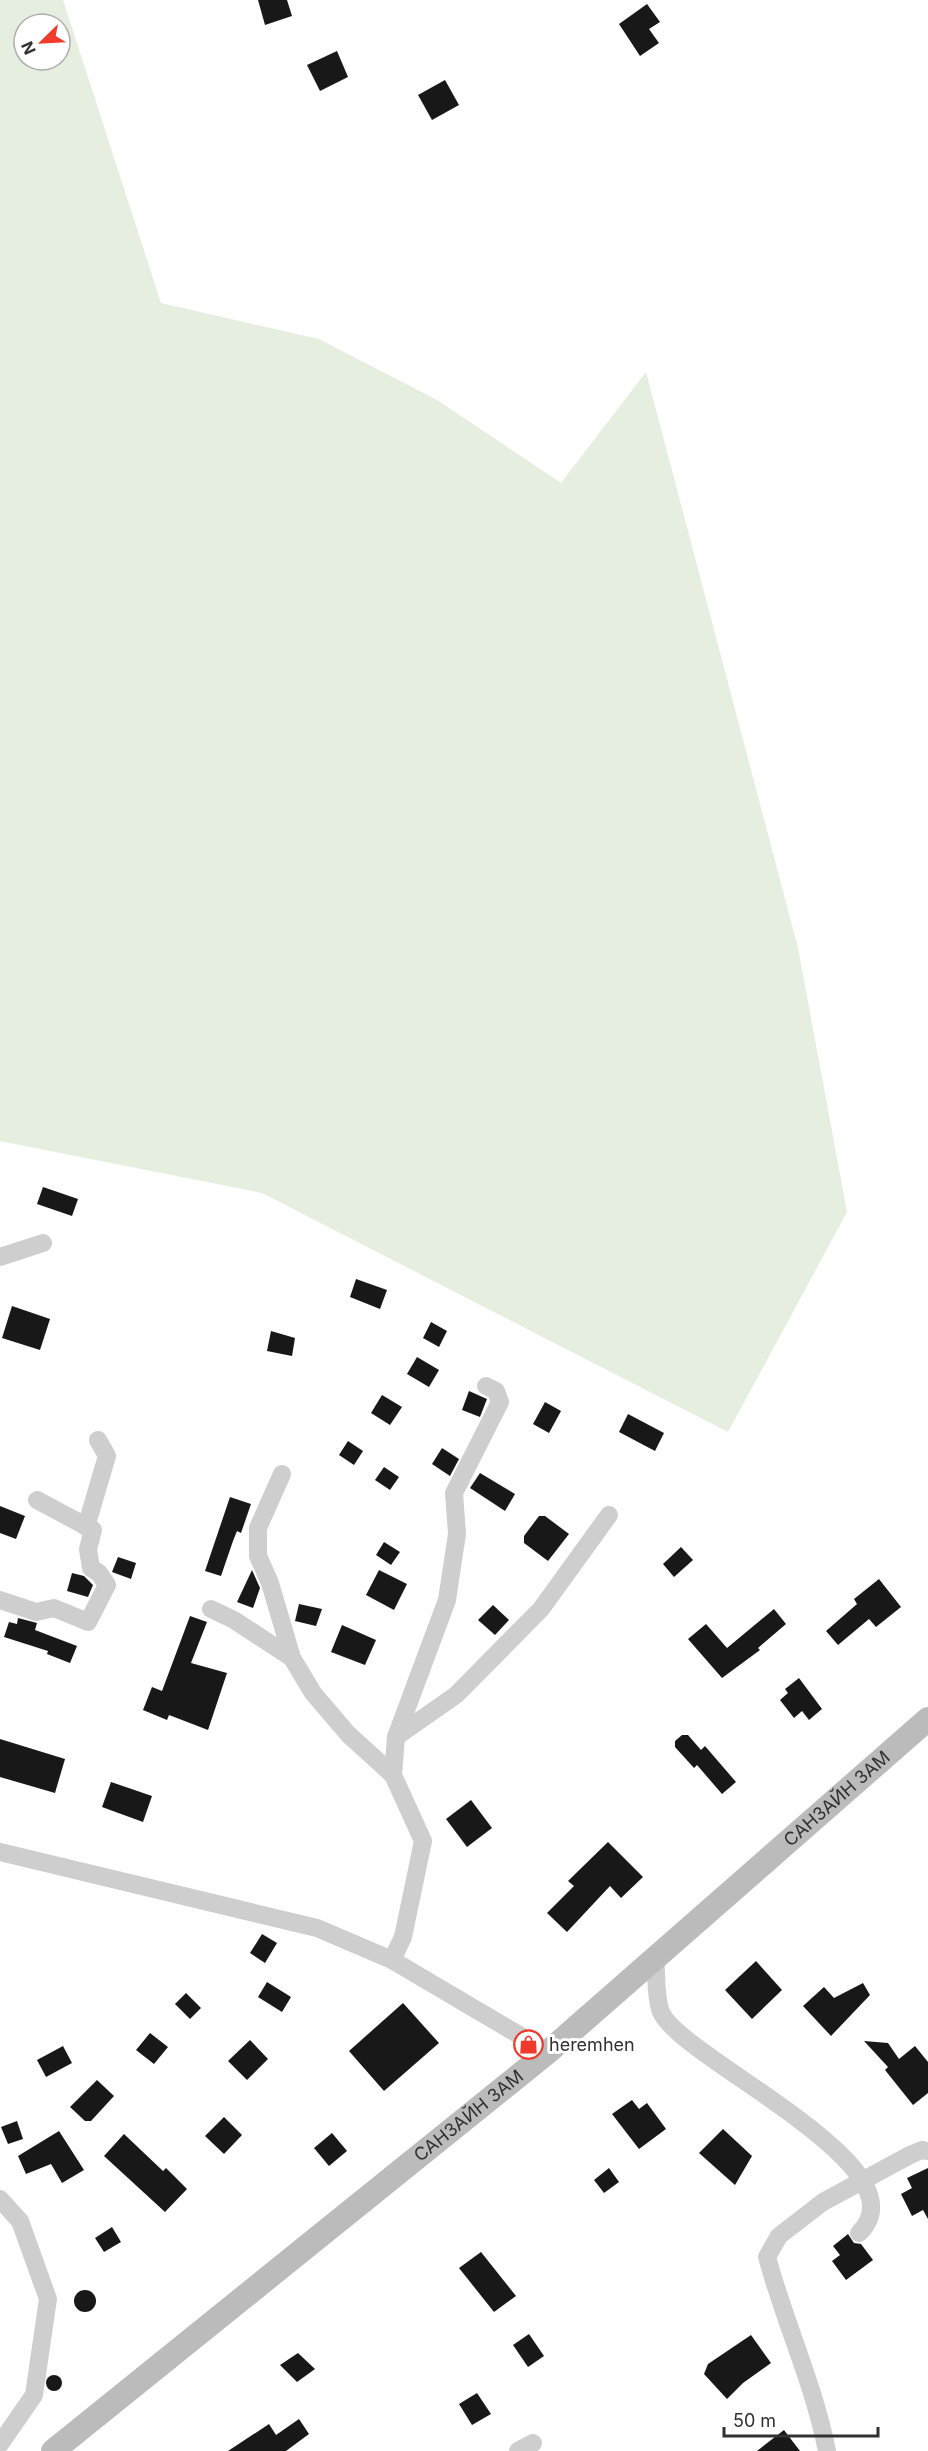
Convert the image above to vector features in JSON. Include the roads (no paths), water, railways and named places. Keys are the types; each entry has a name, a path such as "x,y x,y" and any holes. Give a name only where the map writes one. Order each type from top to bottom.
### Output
{"main road":[{"name":"САНЗАЙН ЗАМ","path":"53,2451 548,2052 928,1719"}],"street":[{"path":"0,1257 43,1243"},
{"path":"393,1775 396,1737 447,1600 457,1534 454,1493 500,1402 496,1391 486,1386"},
{"path":"86,1527 107,1456 98,1440"},
{"path":"282,1474 258,1528 258,1556 270,1583 292,1658 314,1693 348,1734 393,1775 423,1841 403,1936 392,1960"},
{"path":"0,1600 36,1612 54,1608 88,1622 107,1585 99,1573 91,1568 88,1549 93,1530 37,1500"},
{"path":"396,1737 456,1695 541,1609 609,1515"},
{"path":"211,1609 292,1658"},
{"path":"0,1852 317,1928 392,1960 548,2052"},
{"path":"654,1958 662,2013 696,2046 829,2130 867,2163 882,2190 883,2204 874,2222 859,2233"},
{"path":"827,2451 819,2412 780,2306 767,2257 779,2235 823,2202 910,2155 928,2151"},
{"path":"0,2199 20,2220 48,2299 34,2395 0,2444"}],"place":[{"name":"heremhen","path":"528,2045"}]}
